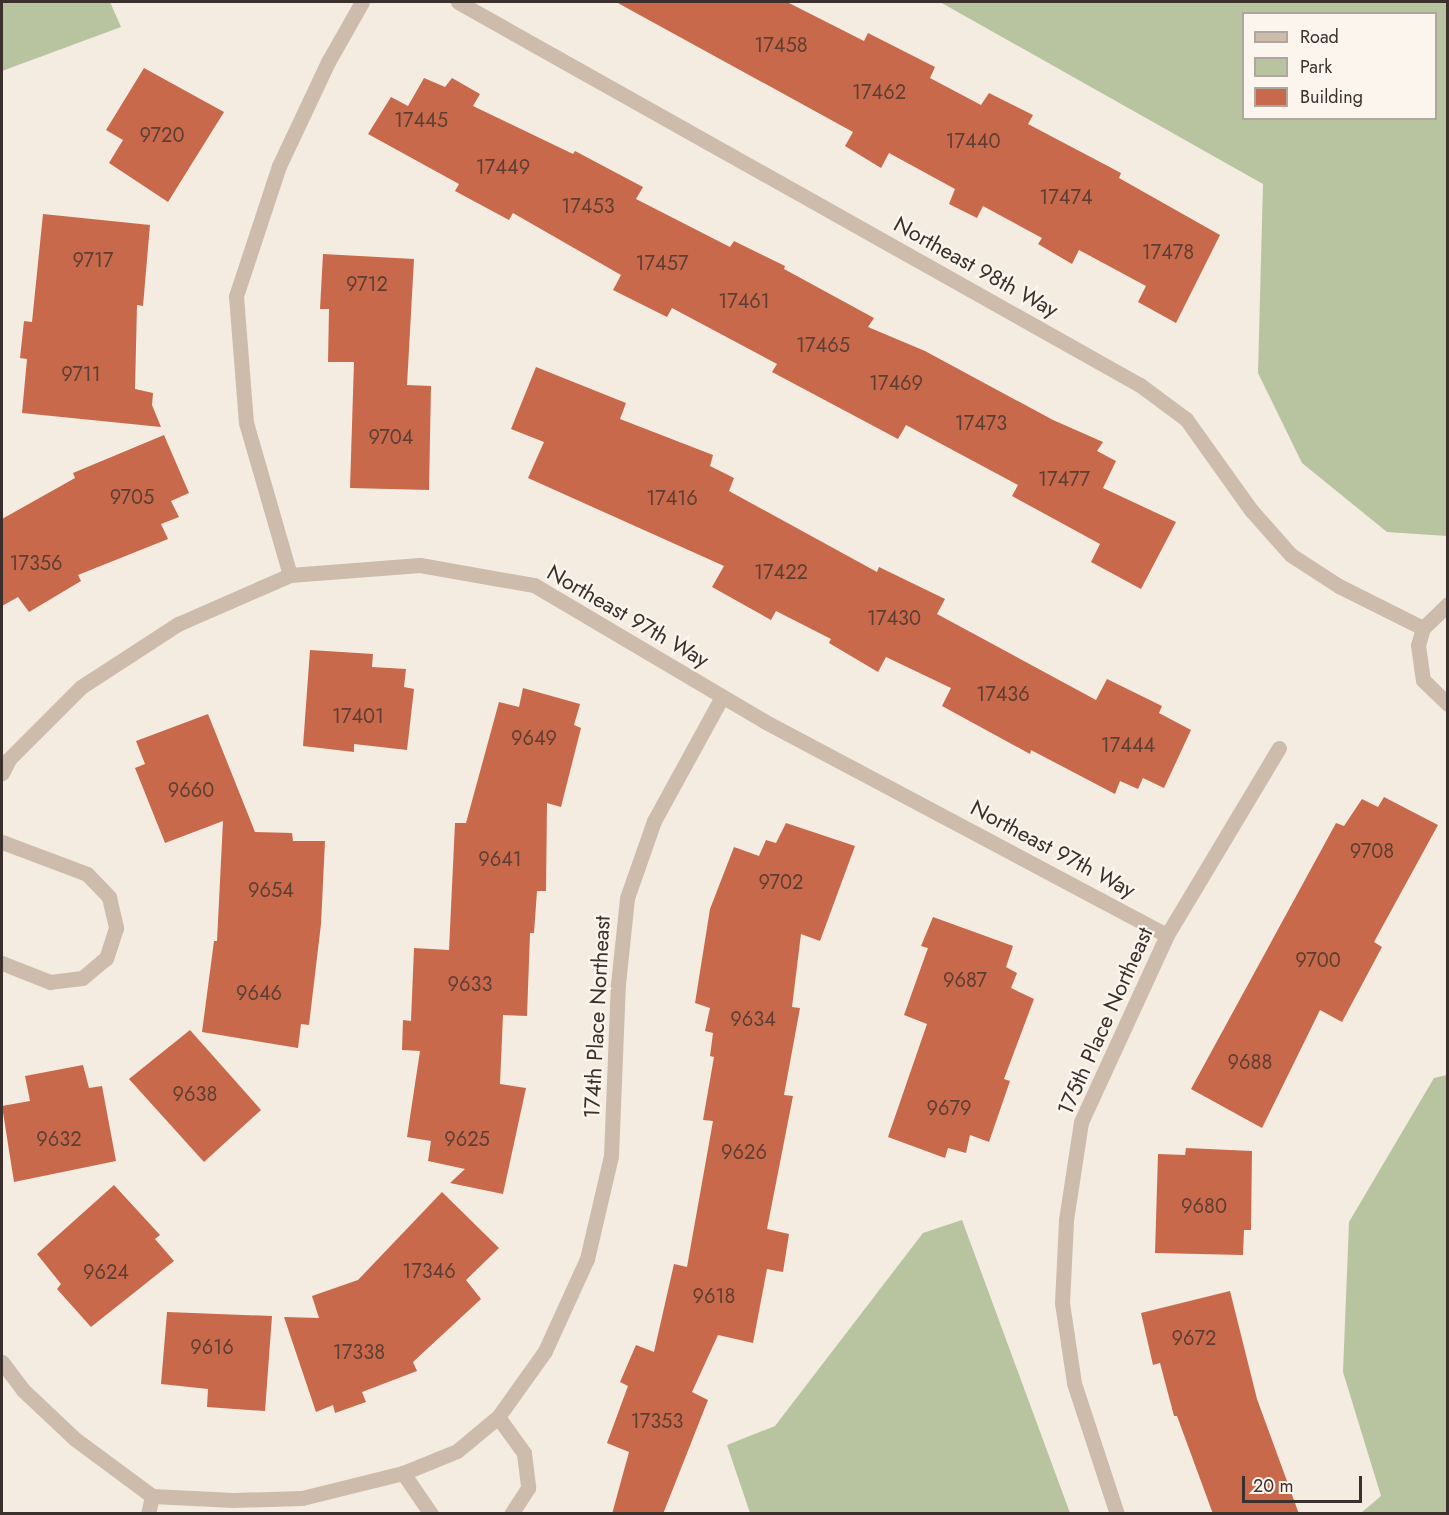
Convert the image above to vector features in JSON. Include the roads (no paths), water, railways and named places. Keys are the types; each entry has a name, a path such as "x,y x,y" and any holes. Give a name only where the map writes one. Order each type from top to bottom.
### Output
{"street":[{"path":"290,575 246,423 236,296 279,166 328,62 362,2"},
{"name":"Northeast 98th Way","path":"458,2 1140,385 1186,419 1251,510 1291,555 1339,586 1423,628"},
{"name":"Northeast 97th Way","path":"2,773 9,759 81,687 178,624 290,575 420,565 534,585 722,697 1167,935"},
{"path":"1448,604 1423,628 1418,645 1423,680 1448,704"},
{"name":"174th Place Northeast","path":"152,1496 233,1500 302,1498 403,1473 457,1451 498,1417 545,1351 587,1259 611,1156 618,984 627,898 654,821 722,697"},
{"name":"175th Place Northeast","path":"1117,1514 1074,1383 1062,1302 1066,1220 1081,1122 1167,935 1279,748"},
{"path":"2,842 87,874 109,897 116,928 106,958 82,978 50,982 2,963"},
{"path":"2,1362 23,1390 75,1439 152,1496 148,1514"},
{"path":"498,1417 524,1453 528,1488 511,1514"},
{"path":"403,1473 431,1514"}]}
